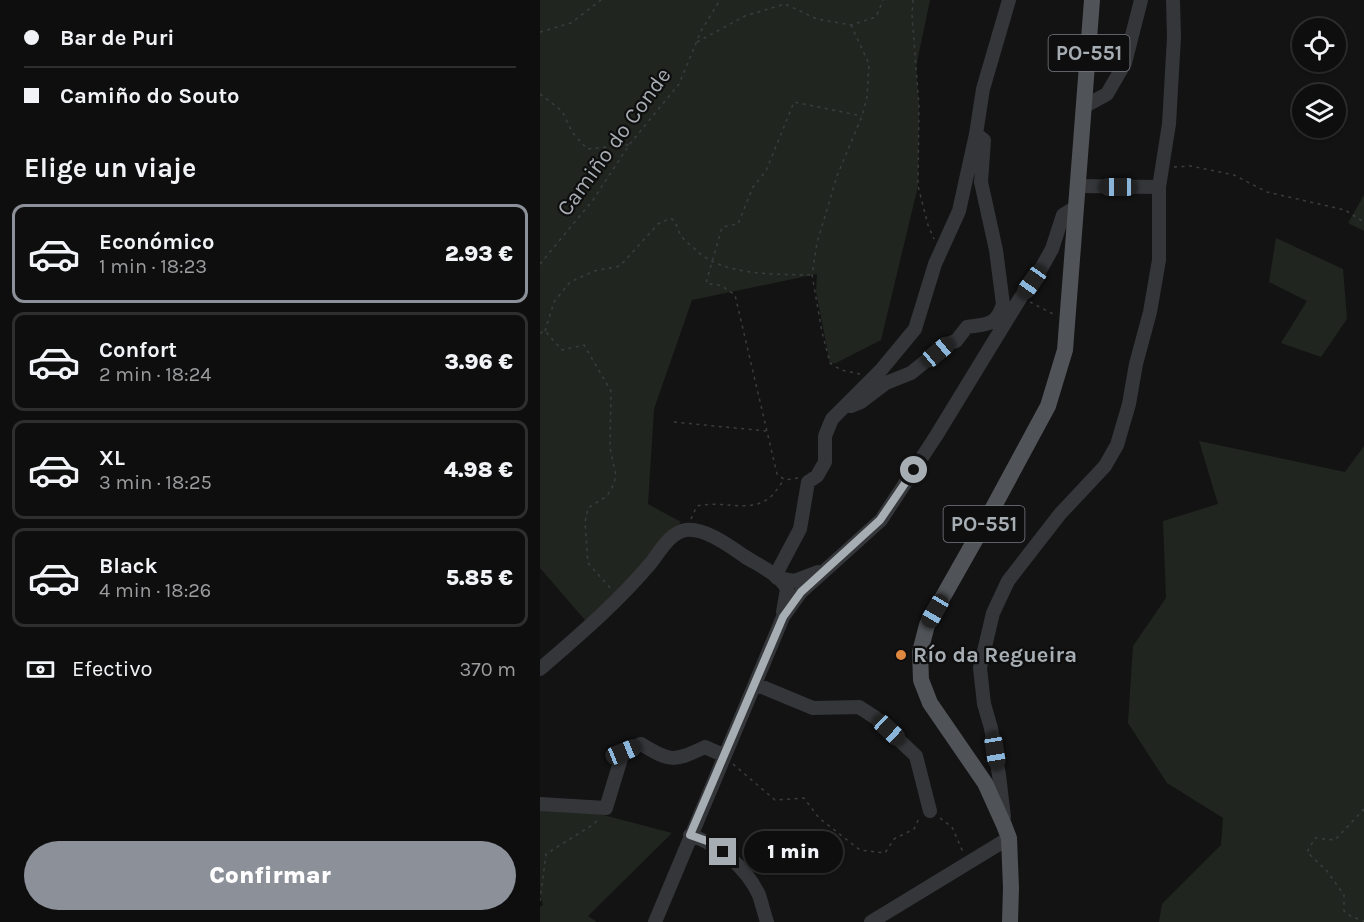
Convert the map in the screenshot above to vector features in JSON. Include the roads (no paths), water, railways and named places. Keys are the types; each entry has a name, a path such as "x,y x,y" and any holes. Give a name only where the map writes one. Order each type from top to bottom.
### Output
{"main road":[{"name":"PO-551","path":"1010,922 1006,831 985,783 930,703 921,680 920,652 927,625 1048,406 1065,350 1072,208 1078,186 1092,0"}],"street":[{"path":"776,577 800,529 808,482 817,476 825,462 825,436 832,419 872,379 915,329 940,253 959,211 976,134 983,89 1009,0"},
{"path":"1085,106 1107,94 1125,63 1142,0"},
{"path":"871,922 968,864 1006,831 999,775 991,728 984,704 980,668 993,613 1008,581 1060,514 1105,466 1117,446 1150,312 1159,260 1159,187 1169,124 1174,36 1173,0"},
{"path":"792,590 807,587 880,520 936,436 1007,308 981,182 984,140 976,134"},
{"path":"1078,186 1159,187"},
{"path":"846,405 852,406 861,402 886,383 910,372 947,344 956,341 967,327 992,324 1021,297 1042,267 1052,249 1059,223 1072,208"},
{"path":"1056,234 1072,227"},
{"path":"540,669 633,584 673,536 685,530 706,534 727,545 792,590"},
{"path":"655,922 723,755 783,617 792,590 807,577 829,567"},
{"path":"755,684 813,708 859,707 876,718 916,756 930,811"},
{"path":"540,804 606,808 623,752 641,744 665,759 682,758 705,747 723,755"},
{"path":"690,835 707,841 723,852 745,873 758,894 767,922"}],"place":[{"name":"Río da Regueira","path":"901,655"}]}
